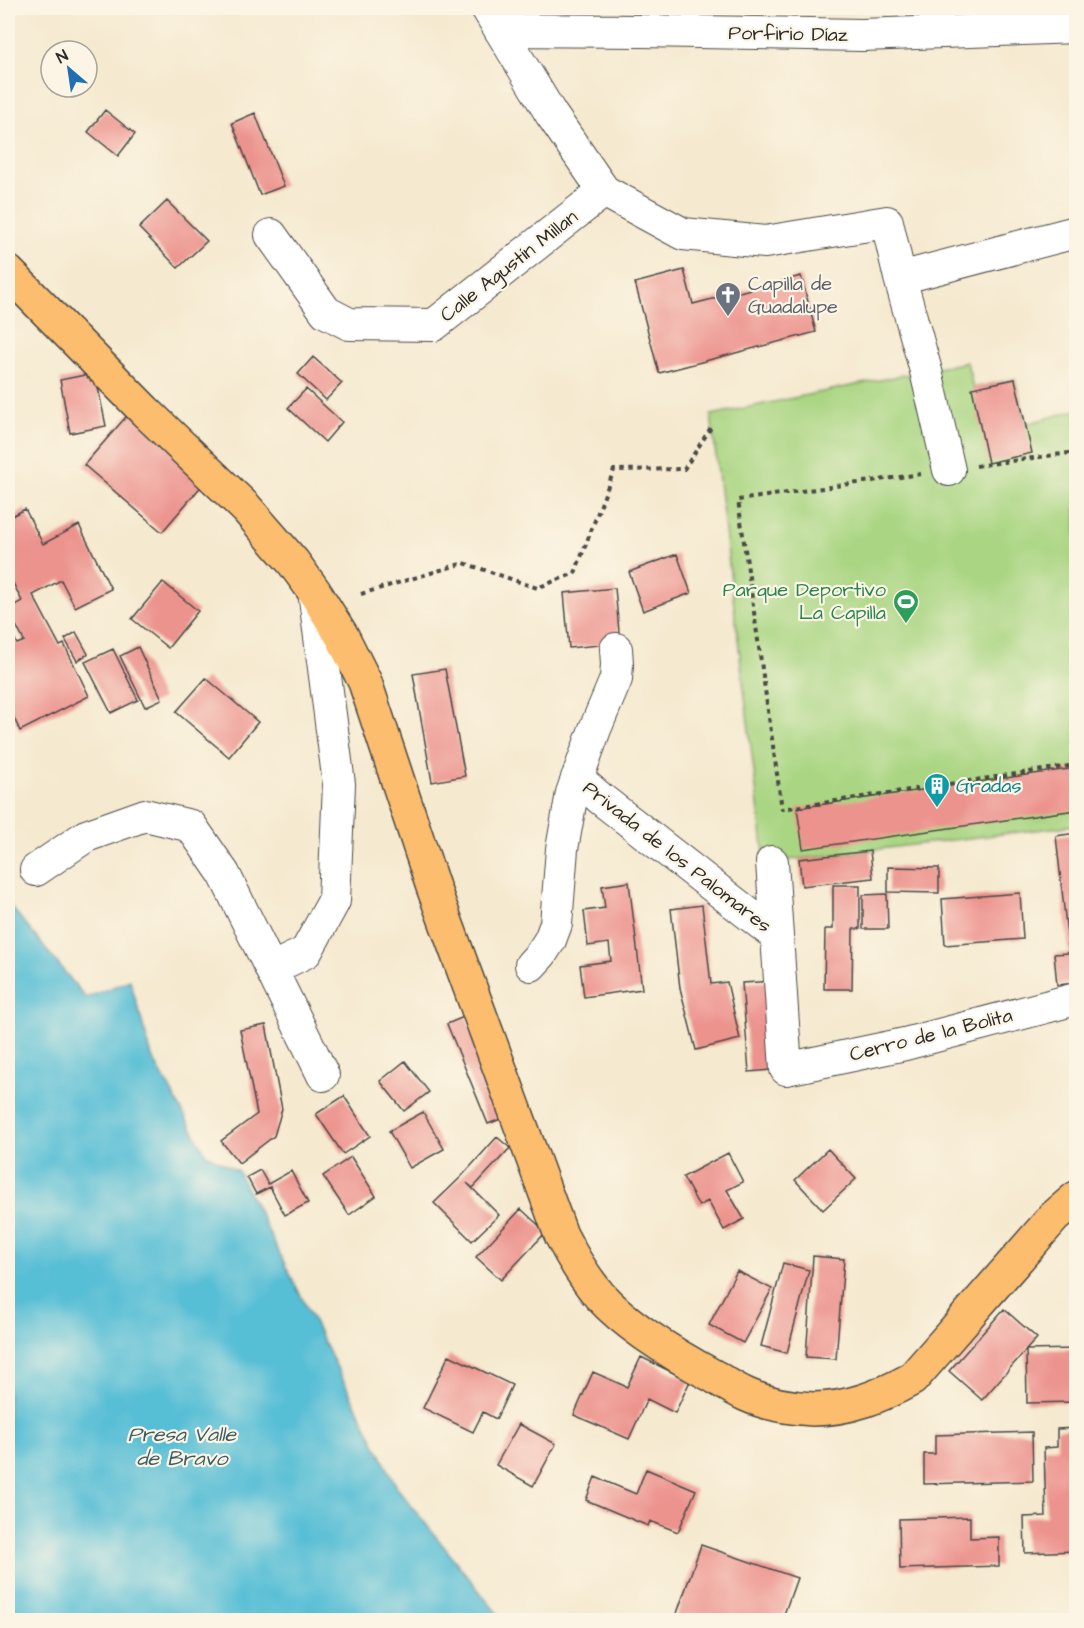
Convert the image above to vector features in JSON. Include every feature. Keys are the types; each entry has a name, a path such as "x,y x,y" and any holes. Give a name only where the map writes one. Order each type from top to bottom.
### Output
{"main road":[{"path":"8,272 145,411 246,508 293,562 342,636 365,682 433,887 561,1235 587,1280 628,1320 685,1361 758,1399 791,1407 814,1409 863,1402 888,1392 912,1378 1054,1217 1077,1198"}],"street":[{"name":"Porfirio Díaz","path":"494,19 641,31 862,35 1077,27"},
{"path":"494,19 551,114 609,194 682,234 765,242 887,222 912,287 926,371 955,469"},
{"name":"Calle Agustín Millan","path":"271,235 326,312 349,324 434,325 609,194"},
{"path":"912,287 1077,232"},
{"path":"271,969 306,952 334,902 339,784 314,591"},
{"path":"531,965 542,954 556,924 562,849 572,793 616,679 616,649"},
{"name":"Privada de los Palomares","path":"577,778 777,936"},
{"path":"36,870 86,836 144,815 191,826 224,874 323,1075"},
{"path":"772,862 777,936"},
{"name":"Cerro de la Bolita","path":"777,936 786,1069 905,1044 1077,999"}],"path":[{"path":"361,594 464,563 537,588 575,573 614,470 684,469 712,426"},
{"path":"1077,452 738,500 782,809 1077,765"}],"green space":[{"name":"Parque Deportivo La Capilla","path":"967,362 973,388 1015,379 1026,424 1076,410 1076,825 765,863 711,415"}],"water":[{"name":"Presa Valle de Bravo","path":"8,903 86,998 130,980 152,1057 206,1154 238,1171 398,1489 500,1617 517,1620 8,1620"}],"building":[{"path":"105,110 135,134 118,156 88,132"},
{"path":"255,113 284,186 260,195 232,123"},
{"path":"167,201 207,241 178,268 139,228"},
{"name":"Capilla de Guadalupe","path":"684,270 693,304 801,276 816,332 659,373 635,283"},
{"path":"313,357 342,383 326,400 298,374"},
{"path":"95,373 106,426 70,433 60,380"},
{"path":"1015,379 1032,453 988,463 972,388"},
{"path":"306,389 342,422 325,442 288,408"},
{"path":"132,410 210,476 162,532 84,465"},
{"path":"25,509 43,544 79,525 111,589 75,607 61,580 33,595 60,646 64,644 89,696 20,731 8,705 8,625 17,644 24,641 8,609 22,601 8,573 8,518"},
{"path":"677,554 691,593 643,611 629,572"},
{"path":"163,582 198,611 168,648 132,619"},
{"path":"615,588 620,643 569,648 564,593"},
{"path":"76,632 88,654 77,661 65,639"},
{"path":"138,647 162,699 145,707 120,656"},
{"path":"113,649 138,700 111,713 85,662"},
{"path":"445,669 465,776 432,782 413,674"},
{"path":"206,678 258,722 229,757 176,712"},
{"name":"Gradas","path":"1076,768 1076,810 803,849 797,808"},
{"path":"1076,833 1076,983 1057,985 1054,954 1069,953 1056,836"},
{"path":"870,851 873,878 802,886 799,859"},
{"path":"888,867 939,868 939,893 888,892"},
{"path":"629,882 642,989 584,997 580,965 611,961 609,943 588,946 584,911 605,908 602,886"},
{"path":"833,885 860,885 860,929 853,929 852,989 824,989 825,929 833,929"},
{"path":"1020,893 1023,939 945,945 942,899"},
{"path":"887,894 888,929 863,929 863,895"},
{"path":"702,905 711,984 727,982 740,1039 696,1050 680,988 671,909"},
{"path":"774,981 781,1069 749,1072 742,983"},
{"path":"466,1016 506,1117 488,1124 447,1024"},
{"path":"266,1025 282,1109 274,1136 239,1163 221,1141 257,1114 240,1030"},
{"path":"405,1061 429,1092 404,1111 380,1081"},
{"path":"344,1096 370,1136 343,1154 316,1114"},
{"path":"423,1112 444,1149 410,1168 389,1131"},
{"path":"497,1137 510,1148 473,1188 467,1183 499,1215 472,1241 434,1203"},
{"path":"828,1149 856,1179 823,1210 795,1180"},
{"path":"728,1153 743,1182 727,1190 744,1219 724,1230 708,1201 699,1206 683,1177"},
{"path":"351,1157 376,1196 349,1215 323,1176"},
{"path":"260,1170 268,1184 291,1171 308,1203 285,1215 270,1187 256,1194 247,1177"},
{"path":"521,1209 546,1232 501,1280 476,1257"},
{"path":"813,1256 844,1259 836,1359 806,1357"},
{"path":"783,1263 809,1270 787,1353 761,1346"},
{"path":"737,1271 772,1289 743,1343 709,1325"},
{"path":"1004,1309 1037,1338 982,1400 949,1371"},
{"path":"1076,1349 1076,1402 1027,1403 1026,1350"},
{"path":"449,1355 512,1385 496,1419 483,1412 473,1432 423,1408"},
{"path":"641,1357 690,1381 675,1413 647,1399 629,1439 574,1415 593,1372 627,1387"},
{"path":"519,1424 556,1444 533,1486 496,1465"},
{"path":"1076,1428 1076,1551 1025,1553 1024,1517 1046,1516 1044,1448 1057,1447 1057,1429"},
{"path":"1032,1432 1033,1481 924,1484 924,1454 935,1454 935,1435"},
{"path":"646,1469 696,1490 678,1532 650,1521 648,1526 586,1500 595,1477 636,1494"},
{"path":"970,1517 970,1538 999,1537 999,1566 900,1569 899,1519"},
{"path":"701,1545 797,1578 782,1620 675,1619"}],"place":[{"name":"Capilla de Guadalupe","path":"728,318"},
{"name":"Parque Deportivo La Capilla","path":"906,625"},
{"name":"Gradas","path":"937,809"}]}
